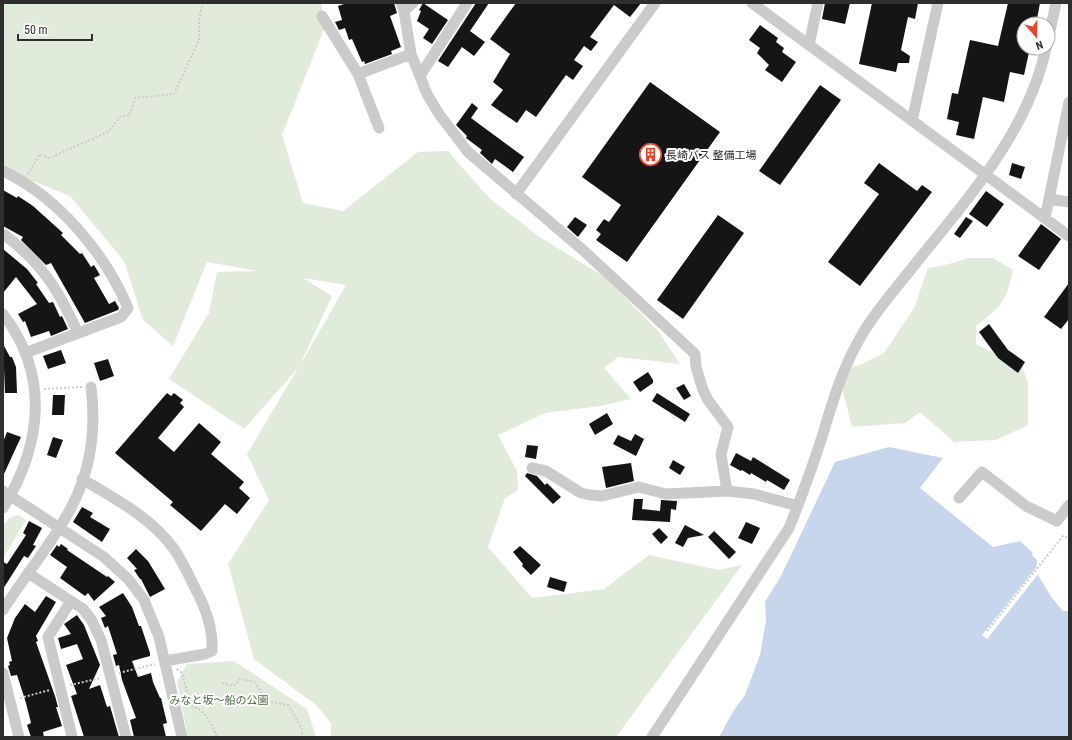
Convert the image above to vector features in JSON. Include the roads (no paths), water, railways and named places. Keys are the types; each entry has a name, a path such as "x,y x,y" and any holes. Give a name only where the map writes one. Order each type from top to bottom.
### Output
{"street":[{"path":"413,3 403,7 411,54 434,108 468,152 584,251 695,354 696,367 703,390 708,400 728,427 721,454 727,491"},
{"path":"420,76 467,3"},
{"path":"516,194 655,3"},
{"path":"752,3 1069,236"},
{"path":"809,45 818,3"},
{"path":"912,121 938,3"},
{"path":"1053,16 1056,3"},
{"path":"322,16 358,74 379,128"},
{"path":"358,74 411,54"},
{"path":"652,737 789,528 810,472 830,406 851,353 891,293 985,175 1014,133 1025,113 1039,78 1044,56"},
{"path":"1045,218 1069,102"},
{"path":"3,171 58,210 95,249 120,290 128,308 121,317 25,353"},
{"path":"1049,199 1069,202"},
{"path":"3,234 28,253 41,268 65,304 78,333"},
{"path":"3,314 25,353 34,390 34,429 28,458 7,493 3,508"},
{"path":"3,610 59,527 72,505 82,479 92,439 93,406 91,387"},
{"path":"532,468 546,471 581,493 590,495 602,496 639,488 666,494 727,491 754,494 798,506"},
{"path":"959,498 982,472 1026,506 1058,520 1069,505"},
{"path":"82,479 132,509 155,529 173,548 202,601 213,639 212,651 205,654 165,661"},
{"path":"7,493 104,557 129,580 144,600 159,637 182,737"},
{"path":"28,573 83,609 97,630 126,737"},
{"path":"71,601 48,637 72,737"},
{"path":"3,673 19,737"}],"water":[{"path":"889,447 943,458 920,488 993,547 1020,541 1033,553 1032,555 1037,560 1036,572 1052,598 1063,611 1069,611 1069,737 719,737 734,710 745,695 760,655 766,620 765,602 781,576 835,462"}],"place":[{"name":"長崎バス 整備工場","path":"651,155"}],"park label":[{"name":"みなと坂〜船の公園","path":"219,700"}]}
